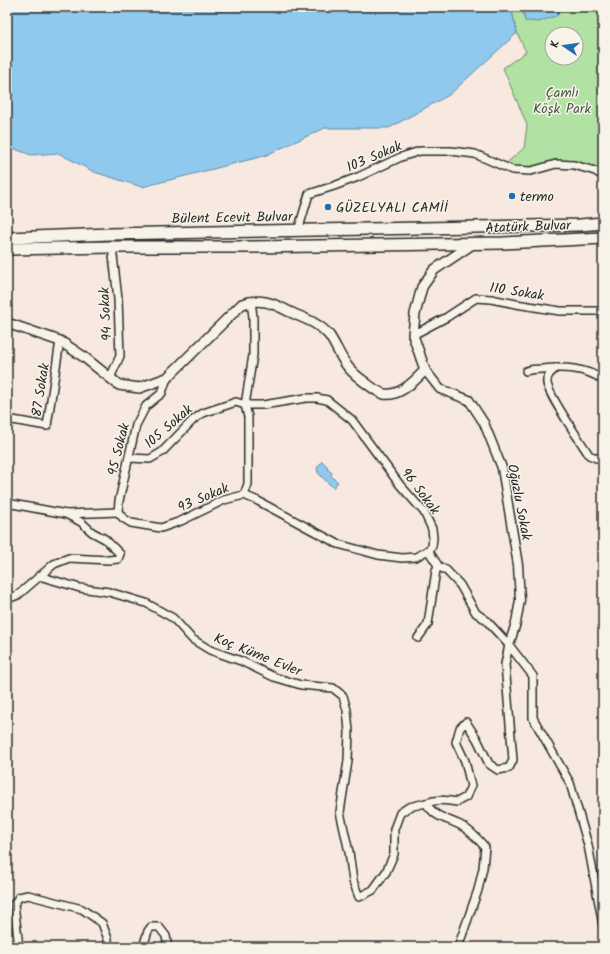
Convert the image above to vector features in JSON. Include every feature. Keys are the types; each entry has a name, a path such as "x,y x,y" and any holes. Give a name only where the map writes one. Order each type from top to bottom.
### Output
{"highway":[{"name":"Atatürk Bulvar","path":"457,228 603,224"},
{"name":"Bülent Ecevit Bulvar","path":"7,236 26,238 110,234 457,228"},
{"name":"Atatürk Bulvar","path":"453,243 603,238"},
{"name":"Bülent Ecevit Bulvar","path":"7,249 253,247 453,243"}],"main road":[{"path":"7,323 60,341 84,357 120,385 139,388 167,378 187,360 221,323 242,304 251,301 262,301 317,324 329,335 348,367 363,381 379,392 385,394 393,393 413,383 425,370 413,335 415,314 422,286 434,270 474,243"}],"street":[{"name":"103 Sokak","path":"298,231 309,194 358,177 401,157 420,151 451,151 475,154 512,170 519,171 531,171 556,164 574,164 603,176"},
{"name":"94 Sokak","path":"110,378 120,356 118,299 112,247"},
{"name":"110 Sokak","path":"413,335 447,318 476,298 491,299 560,311 603,311"},
{"name":"93 Sokak","path":"118,512 123,518 131,523 161,528 181,521 224,500 244,495 248,484 248,418 245,405 253,355 254,317 251,301"},
{"name":"87 Sokak","path":"7,419 48,426 60,341"},
{"path":"556,368 548,375 547,383 553,398 589,455 596,458 603,458"},
{"path":"526,371 532,369 556,368 583,370 595,374 603,380"},
{"name":"Oğuzlu Sokak","path":"425,370 440,389 469,400 484,423 502,468 518,565 520,600 516,624 509,645"},
{"name":"95 Sokak","path":"118,512 119,501 136,425 146,406 162,393 167,378"},
{"name":"96 Sokak","path":"245,405 263,405 306,398 317,398 327,400 339,409 352,420 400,485 424,512 430,525 433,538 432,546 428,550"},
{"name":"105 Sokak","path":"129,458 150,459 162,452 193,420 203,413 236,402 245,405"},
{"path":"244,495 338,544 378,555 402,558 416,557 428,550 439,567 446,570 460,585 476,613 486,620 509,645 533,676 533,718 570,783 588,845 603,925"},
{"path":"7,503 66,514 118,512"},
{"path":"7,599 18,595 54,564 69,558 118,559 120,554 105,539 92,532 81,522 66,514"},
{"path":"418,638 428,624 433,598 435,575 439,567"},
{"name":"Koç Küme Evler","path":"39,576 80,588 109,592 146,603 173,618 192,639 210,650 241,660 274,677 301,685 333,688 343,696 347,710 349,731 348,761 340,812 349,852 352,881 359,897 373,890 386,872 394,854 394,829 400,813 409,807 435,800 457,802 466,797 471,786 465,761 456,742 460,728 466,722 478,738 489,764 498,770 509,768 513,760 505,664 509,645"},
{"path":"426,803 439,817 461,826 473,834 485,847 483,868 478,890 458,947"},
{"path":"19,947 14,904 19,897 28,895 82,909 102,923 108,939 108,947"},
{"path":"142,947 151,927 159,927 166,936 168,947"}],"green space":[{"name":"Çamlı Köşk Park","path":"511,7 522,7 525,21 555,7 594,7 603,15 603,176 574,165 531,171 503,166 524,148 527,125 503,68 526,52 517,33"}],"water":[{"path":"7,7 511,7 517,33 449,95 389,128 325,128 264,156 142,187 94,172 58,153 31,155 7,146"},
{"path":"522,7 559,7 558,15 539,22 525,21"},
{"path":"322,461 328,467 327,469 332,473 331,476 338,482 333,488 318,473 317,468"}],"place":[{"name":"termo","path":"512,196"},
{"name":"GÜZELYALI CAMİİ","path":"328,207"}]}
